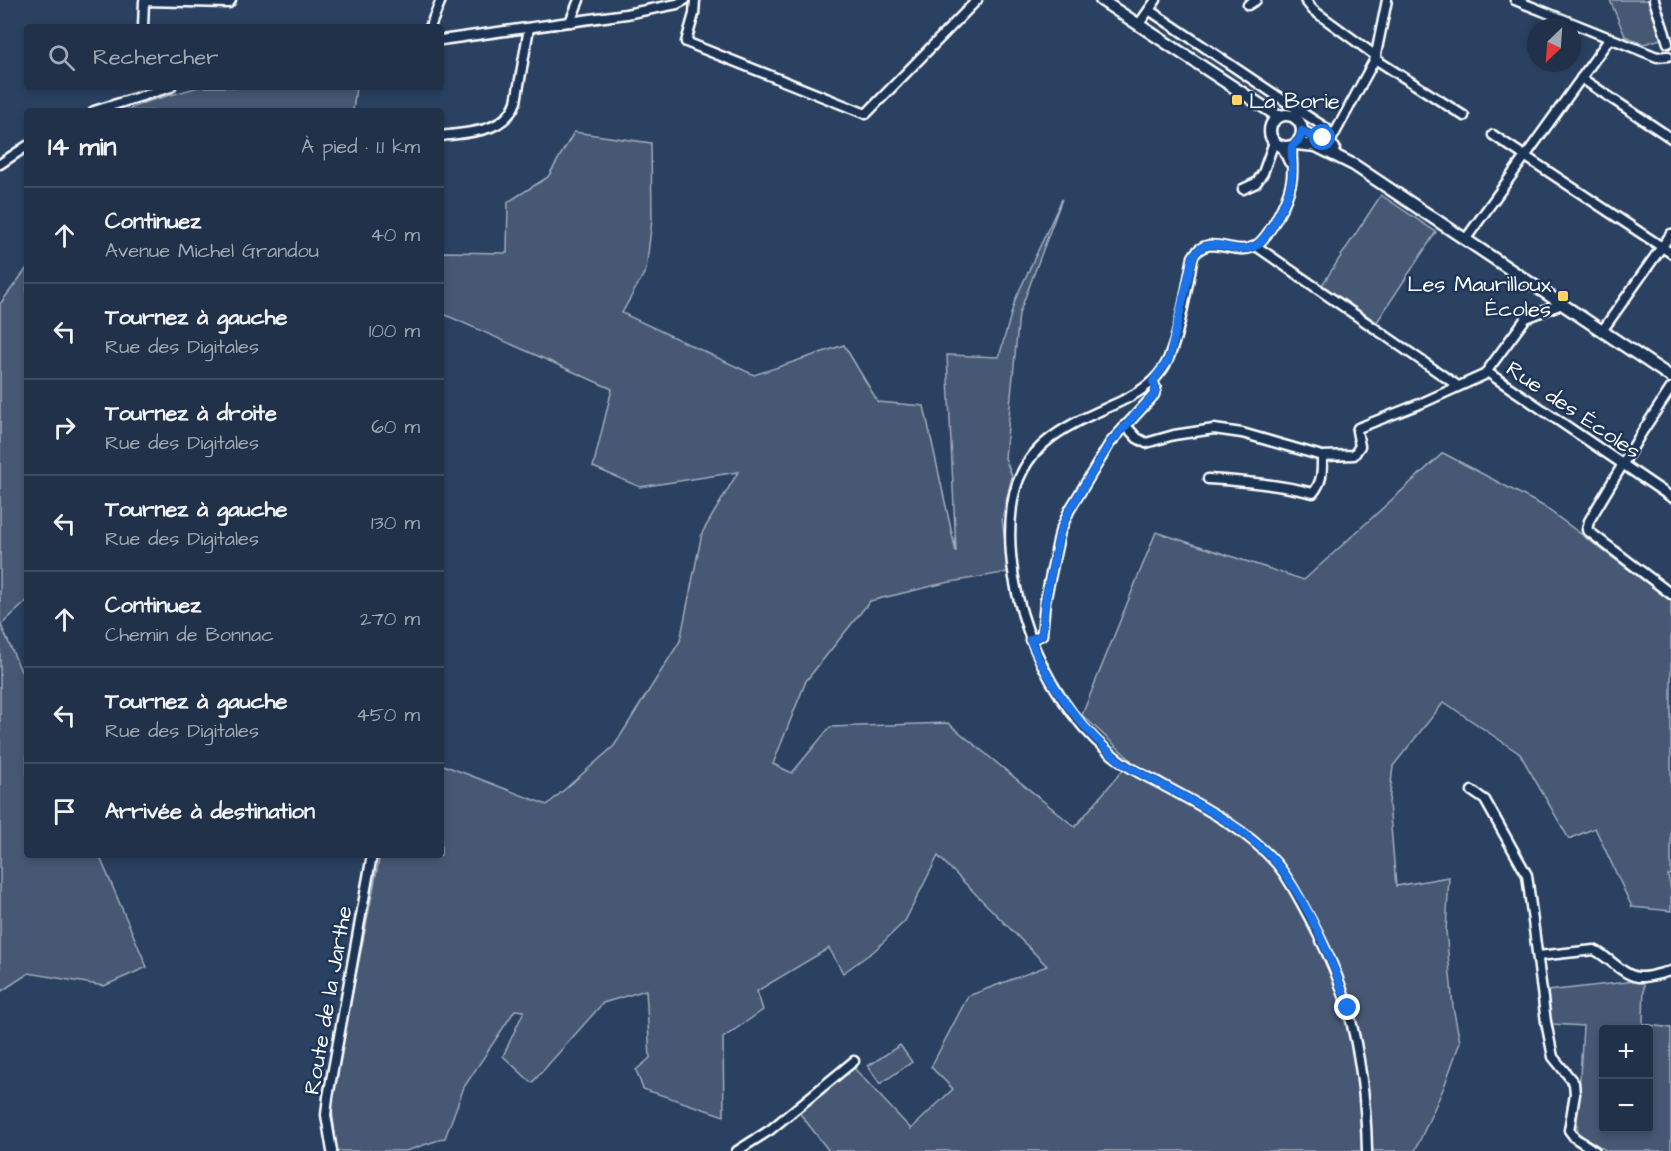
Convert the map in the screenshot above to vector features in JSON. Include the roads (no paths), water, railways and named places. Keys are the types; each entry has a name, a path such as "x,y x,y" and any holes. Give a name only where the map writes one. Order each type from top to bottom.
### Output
{"main road":[{"path":"1101,0 1245,96 1275,121"},
{"path":"1286,144 1299,140 1302,131 1296,113 1275,121 1270,134 1286,144 1322,148 1354,165 1671,376"},
{"path":"1302,131 1319,138 1345,154 1354,165"}],"street":[{"path":"143,24 144,1 229,3 231,0"},
{"path":"431,24 441,0"},
{"path":"570,22 579,0"},
{"path":"444,39 636,12 677,4 685,0"},
{"path":"695,0 694,14 686,42 866,114 977,0"},
{"path":"1139,24 1156,0"},
{"path":"1305,0 1313,10 1376,58 1464,116"},
{"path":"1308,145 1329,144 1336,132 1376,58 1387,0"},
{"path":"1515,0 1651,55 1669,52 1654,0"},
{"path":"1149,10 1296,113 1326,128"},
{"path":"444,136 490,128 499,124 512,112 516,102 529,28"},
{"path":"1465,240 1610,38"},
{"path":"1581,78 1671,138"},
{"path":"101,108 148,90"},
{"path":"1319,138 1336,132"},
{"path":"1493,135 1671,253"},
{"path":"1286,144 1292,171 1289,190 1267,234 1256,246 1242,249 1206,245 1197,250 1193,257 1168,361 1153,381 1134,394 1074,423 1049,438 1031,459 1018,480 1012,506 1011,544 1018,597 1030,640 1059,694 1087,731 1122,763 1236,828 1277,864 1293,886 1334,967 1348,1008 1365,1108 1367,1151"},
{"path":"1243,189 1256,183 1286,144"},
{"path":"0,164 24,148"},
{"path":"1602,331 1671,234"},
{"path":"1256,246 1458,386"},
{"path":"1125,424 1137,438 1146,443 1173,435 1214,429 1242,433 1322,456 1354,455 1360,446 1357,431 1362,425 1422,403 1484,375 1526,318 1562,304"},
{"name":"Rue des Écoles","path":"1487,372 1671,497"},
{"path":"1030,640 1042,635 1045,602 1064,521 1110,443 1154,395 1156,389 1153,381"},
{"path":"1671,388 1622,464 1589,521 1587,530 1671,594"},
{"path":"1208,479 1238,480 1313,492 1319,485 1322,473 1322,456"},
{"path":"1472,791 1485,800 1527,875 1552,1057 1574,1083 1575,1094 1569,1130 1575,1138 1595,1151"},
{"name":"Route de la Jarthe","path":"332,1151 326,1115 328,1096 371,858"},
{"path":"1538,956 1594,950 1602,953 1626,972 1638,977 1671,971"},
{"path":"737,1151 770,1130 854,1060"}],"place":[{"name":"La Borie","path":"1237,100"},
{"name":"Les Maurilloux Écoles","path":"1563,296"}]}
